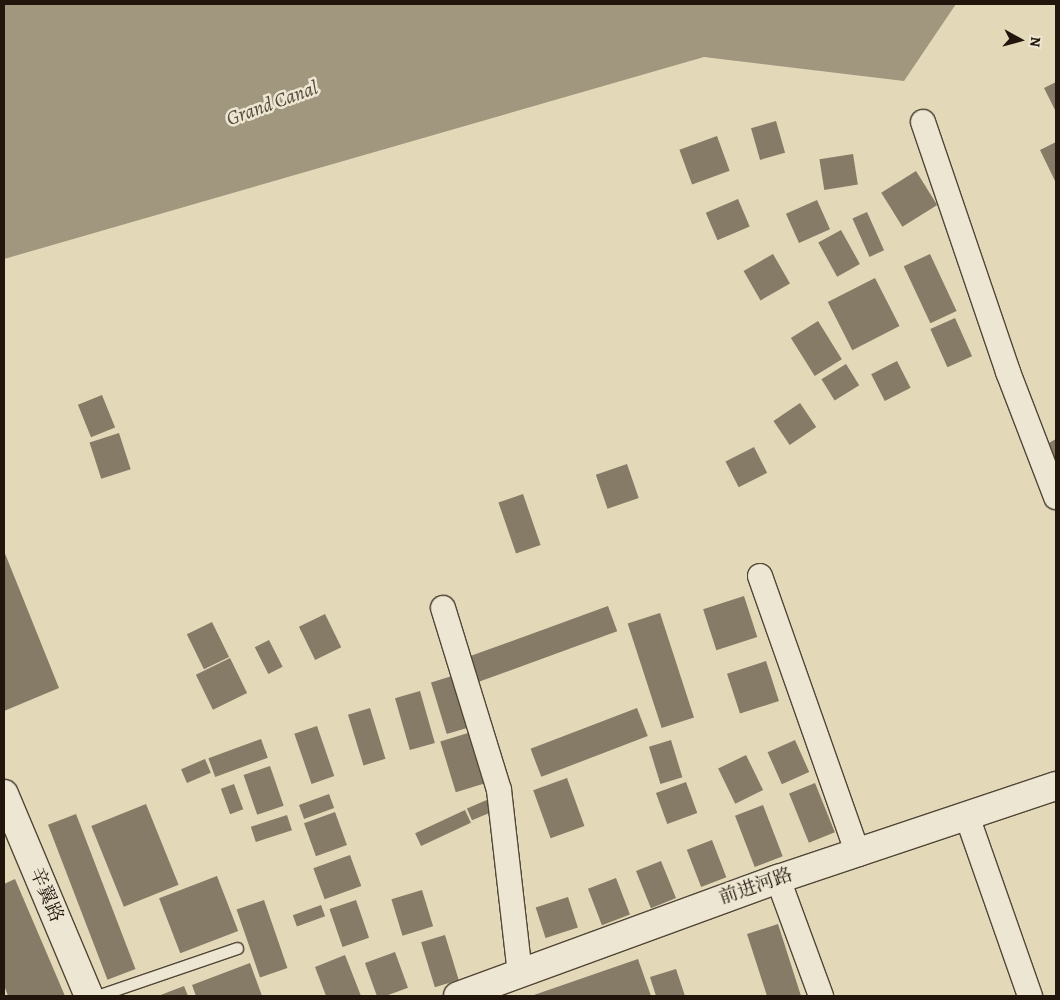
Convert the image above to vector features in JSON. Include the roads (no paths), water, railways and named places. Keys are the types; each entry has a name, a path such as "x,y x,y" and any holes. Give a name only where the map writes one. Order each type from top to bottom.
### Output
{"street":[{"path":"923,122 1008,372 1056,497"},
{"path":"760,576 858,854"},
{"path":"443,608 499,790 520,973"},
{"name":"前进河路","path":"458,996 778,879 858,854 1056,786"},
{"name":"辛翼路","path":"5,799 89,996"},
{"path":"967,816 1030,996"},
{"path":"778,879 821,996"}],"lane":[{"path":"97,996 237,948"}],"water":[{"name":"Grand Canal","path":"4,4 956,4 904,81 704,57 4,259"}]}
